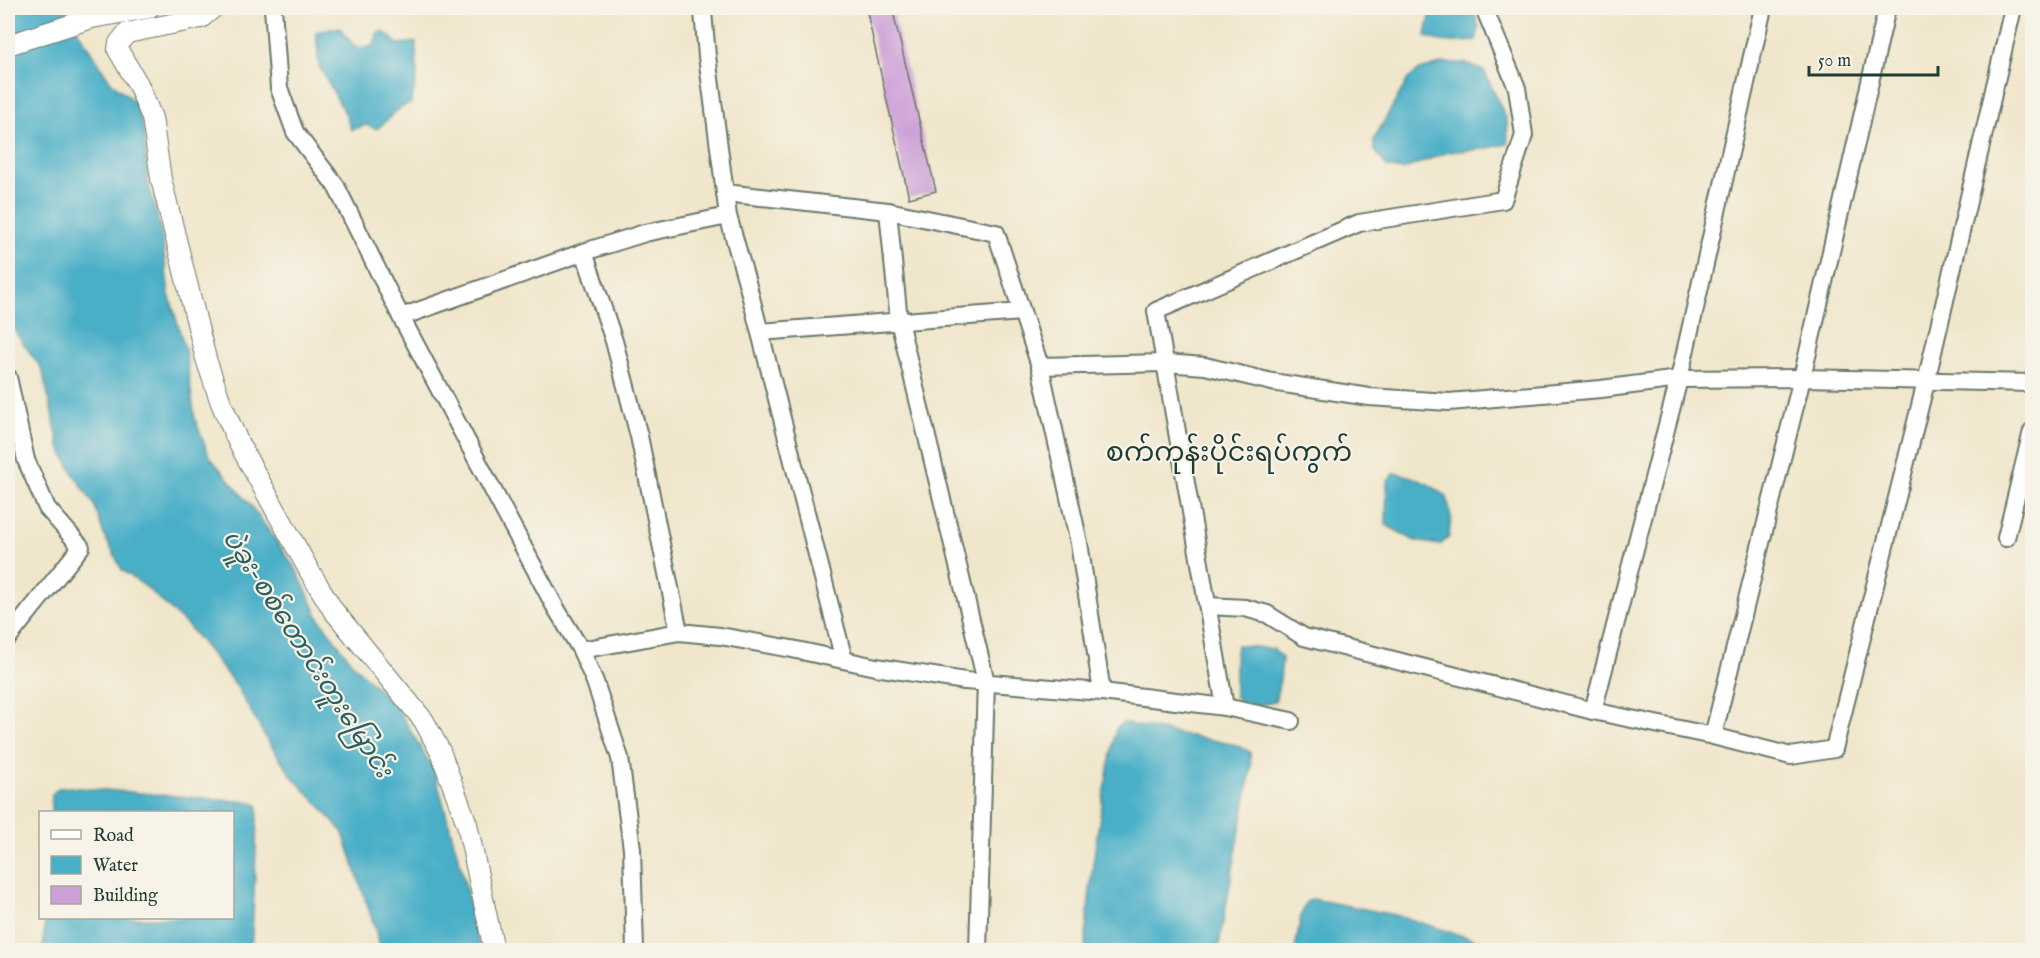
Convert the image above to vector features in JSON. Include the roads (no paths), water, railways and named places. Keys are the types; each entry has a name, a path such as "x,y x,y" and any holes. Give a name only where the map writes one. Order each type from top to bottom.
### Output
{"street":[{"path":"8,45 92,18 149,8"},
{"path":"213,8 201,18 127,33 119,43 118,50 138,84 152,118 161,179 206,359 221,403 239,444 310,572 333,610 424,721 440,751 467,824 494,951"},
{"path":"273,8 279,88 295,132 336,186 401,317 554,605 581,650 596,682 620,758 632,849 635,951"},
{"path":"1225,707 1156,311 1359,223 1503,200 1524,135 1517,88 1484,8"},
{"path":"1593,711 1679,379 1763,8"},
{"path":"1713,736 1802,378 1887,8"},
{"path":"1208,606 1245,608 1267,614 1304,637 1593,711 1713,736 1791,756 1834,749 1926,382 2013,8"},
{"path":"703,12 728,216 844,660"},
{"path":"725,193 888,211 996,233 1040,366 1079,543 1102,692"},
{"path":"888,211 899,321 986,682 978,951"},
{"path":"401,317 584,252 645,233 728,216"},
{"path":"584,252 614,341 639,436 654,500 679,632"},
{"path":"760,332 1022,312"},
{"path":"1040,366 1165,363 1205,366 1272,382 1369,398 1449,402 1601,389 1679,379 1802,378 2032,383"},
{"path":"8,377 26,460 47,508 81,547 8,638"},
{"path":"2006,538 2032,431"},
{"path":"581,650 679,632 751,642 876,667 986,682 1102,692 1225,707 1292,721"}],"water":[{"name":"ပဲခူး-စစ်တောင်းတူးမြောင်း","path":"8,8 63,8 110,81 135,102 144,131 147,179 161,231 169,294 185,349 195,419 209,456 252,507 297,571 319,618 352,663 397,708 434,770 462,871 480,950 379,950 376,931 343,833 294,779 266,738 237,687 189,627 146,587 122,570 104,535 94,504 73,473 60,448 42,369 15,332 8,314"},
{"path":"1433,8 1472,8 1479,27 1476,40 1450,42 1425,36"},
{"path":"339,27 356,48 374,46 377,33 384,32 398,44 416,42 417,76 411,103 397,111 377,129 366,125 351,130 346,115 319,66 316,32"},
{"path":"1444,63 1466,63 1484,71 1507,120 1508,144 1448,152 1402,170 1387,167 1374,149 1374,139 1408,79 1420,70"},
{"path":"1395,473 1422,481 1447,497 1451,517 1449,537 1440,545 1415,541 1386,525 1387,481"},
{"path":"1237,645 1273,649 1282,658 1275,702 1259,705 1243,704 1235,696"},
{"path":"1123,723 1237,745 1250,752 1251,770 1218,950 1085,950 1089,894 1101,811 1116,729"},
{"path":"59,788 249,802 258,805 252,939 249,950 45,950 43,946 45,919 234,919 234,811 51,811 52,794"},
{"path":"1313,899 1400,916 1508,950 1295,950 1301,916 1306,902"}],"district":[{"name":"စက်ကုန်းပိုင်းရပ်ကွက်","path":"1229,454"}]}
